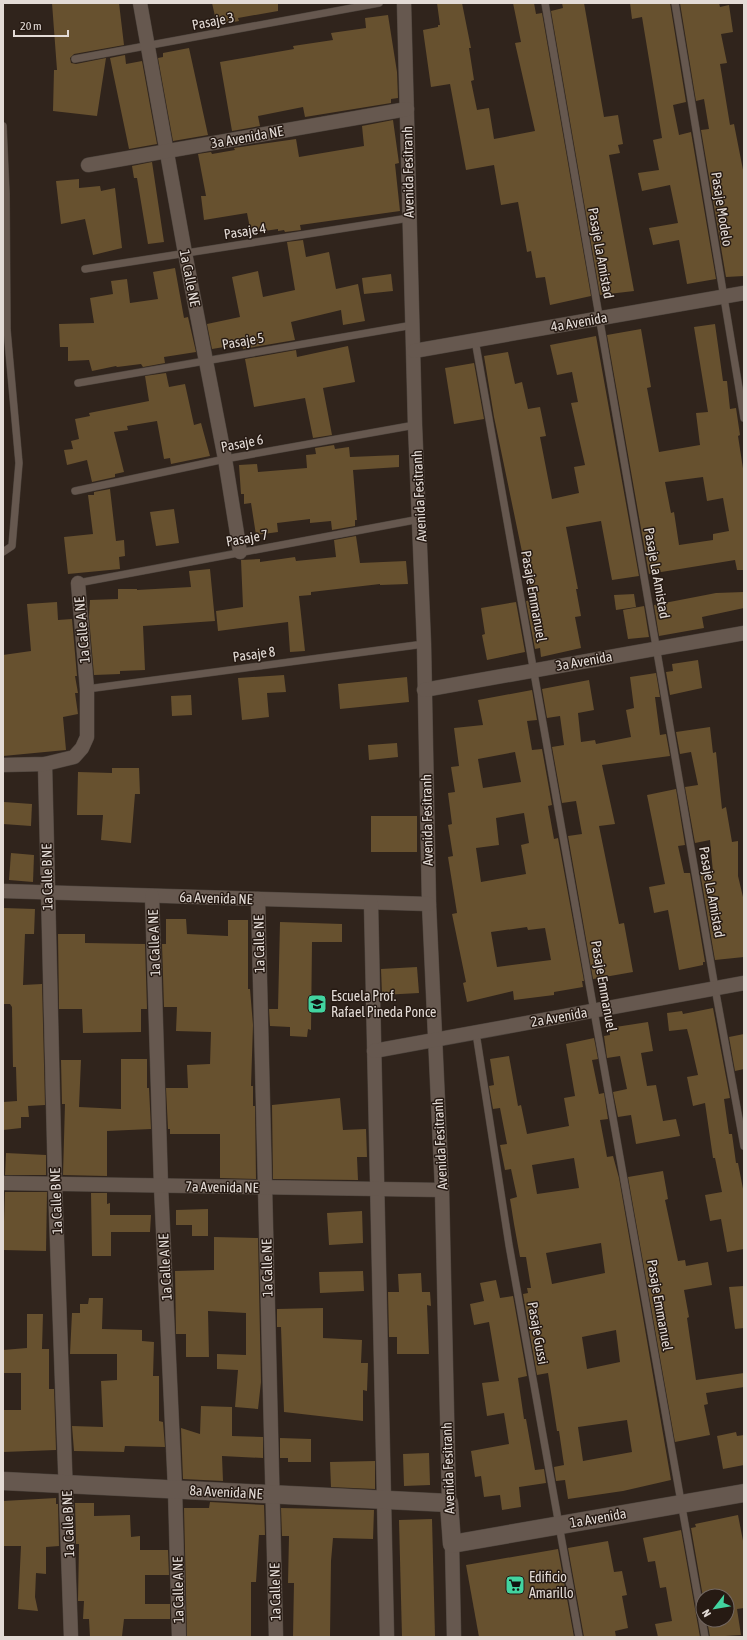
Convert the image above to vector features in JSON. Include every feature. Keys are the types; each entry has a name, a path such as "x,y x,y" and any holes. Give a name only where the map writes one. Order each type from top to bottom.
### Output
{"street":[{"name":"1a Calle NE","path":"140,3 185,253 225,459 240,552"},
{"name":"Avenida Fesitranh","path":"404,3 415,425 424,644 429,904 442,1190 449,1503 452,1544 454,1637"},
{"name":"3a Avenida NE","path":"88,165 407,109"},
{"name":"4a Avenida","path":"414,351 744,293"},
{"name":"1a Calle A NE","path":"44,764 74,757 82,748 87,737 87,689 78,583"},
{"name":"3a Avenida","path":"424,690 744,632"},
{"path":"3,765 44,764"},
{"name":"1a Calle B NE","path":"44,764 55,1184 67,1484 71,1637"},
{"name":"6a Avenida NE","path":"3,891 429,904"},
{"name":"1a Calle A NE","path":"152,896 161,1186 175,1489 178,1637"},
{"name":"1a Calle NE","path":"258,899 276,1637"},
{"path":"371,903 387,1637"},
{"name":"2a Avenida","path":"374,1051 744,983"},
{"name":"7a Avenida NE","path":"3,1183 442,1190"},
{"name":"8a Avenida NE","path":"3,1481 449,1503"},
{"name":"1a Avenida","path":"452,1544 744,1493"}],"lane":[{"name":"Pasaje 3","path":"75,59 380,3"},
{"name":"Pasaje La Amistad","path":"545,3 715,988 744,1146"},
{"name":"Pasaje Modelo","path":"675,3 744,418"},
{"path":"3,126 7,330 19,463 12,546 3,552"},
{"name":"Pasaje 4","path":"85,269 409,218"},
{"name":"Pasaje 5","path":"78,383 413,325"},
{"name":"Pasaje Emmanuel","path":"475,340 705,1637"},
{"name":"Pasaje 6","path":"75,491 225,459 415,425"},
{"name":"Pasaje 7","path":"78,583 420,519"},
{"name":"Pasaje 8","path":"87,689 424,644"},
{"name":"Pasaje Gussi","path":"476,1033 508,1237 579,1637"}],"building":[{"path":"52,3 119,3 124,45 74,54 70,58 71,63 76,64 106,58 97,116 53,111 54,70 57,70"},
{"path":"212,3 278,3 278,11 238,18 239,21 217,25"},
{"path":"437,3 462,3 471,48 469,48 474,80 471,81 477,110 489,108 494,139 535,131 515,43 521,42 513,3 534,3 536,14 542,13 591,296 550,305 545,277 536,278 531,251 527,252 518,202 501,205 494,165 466,170 450,84 431,87 423,30 438,27 438,25 440,25"},
{"path":"562,3 584,3 604,117 618,115 623,144 618,145 620,153 609,155 634,291 600,295 551,11 563,8"},
{"path":"630,3 670,3 686,102 673,105 679,135 691,132 716,279 687,284 679,240 653,245 649,228 678,223 670,185 642,191 638,173 659,170 653,140 662,138 642,17 632,19"},
{"path":"680,3 719,3 720,7 729,5 733,32 721,34 727,63 720,64 730,125 734,124 744,175 744,276 726,277 701,130 709,129 704,99 696,101"},
{"path":"388,15 397,72 398,98 391,99 391,103 305,117 303,107 258,116 260,126 232,131 220,62 294,49 293,46 333,40 331,33 366,28 365,18"},
{"path":"189,48 208,135 173,141 158,58 163,57 163,53"},
{"path":"125,55 126,64 142,61 157,144 129,149 110,58"},
{"path":"393,120 399,163 395,164 400,211 300,225 301,230 285,232 284,230 278,231 278,229 251,233 247,213 204,220 201,196 206,196 198,154 211,152 212,154 235,150 234,148 296,139 299,157 364,146 362,126"},
{"path":"152,162 164,242 148,244 137,178 134,178 132,166"},
{"path":"79,179 79,188 100,186 101,191 115,188 122,248 93,255 85,219 61,224 56,181"},
{"path":"303,240 306,257 329,252 336,289 358,284 365,321 343,325 341,310 291,322 295,340 243,349 242,344 212,349 207,324 240,317 232,277 258,271 263,297 295,290 287,242"},
{"path":"175,268 184,318 188,317 196,352 164,357 165,363 143,367 141,364 116,366 92,371 89,360 68,361 68,347 60,347 59,324 94,323 90,298 113,294 111,281 127,279 130,303 158,299 153,272"},
{"path":"391,274 393,291 364,294 362,278"},
{"path":"715,324 723,381 727,381 730,409 736,408 740,435 738,436 744,475 744,570 737,570 735,560 649,574 607,335 641,329 651,387 647,388 659,452 700,445 696,413 708,412 694,327","holes":["703,477 707,501 723,498 729,531 713,534 713,540 679,545 674,512 671,513 665,482"]},
{"path":"596,336 639,576 612,580 601,521 566,527 578,589 576,589 581,616 575,617 581,648 541,657 540,648 535,649 526,601 532,600 494,417 484,356 508,352 515,384 522,382 528,409 540,407 546,436 540,437 552,499 579,493 574,467 585,465 571,403 578,402 572,372 557,375 550,345"},
{"path":"348,346 355,382 323,388 332,435 313,438 305,398 254,407 245,359 296,350 297,357"},
{"path":"474,363 484,419 454,424 445,368"},
{"path":"166,373 169,387 185,384 194,425 201,423 210,456 171,464 170,458 164,459 157,421 127,426 128,430 114,432 124,472 115,474 115,477 92,482 87,460 67,465 64,450 73,449 71,441 79,439 75,419 90,416 89,413 149,401 145,376"},
{"path":"334,445 335,449 349,447 350,457 399,455 399,467 353,470 357,520 355,520 355,526 332,530 331,521 310,523 310,519 277,523 278,532 256,535 251,503 244,504 244,494 241,494 239,465 257,464 258,472 307,468 306,455 316,454 315,448"},
{"path":"110,489 116,541 124,540 125,556 119,557 120,569 68,574 64,537 93,534 88,495 94,495 94,492"},
{"path":"174,509 179,543 156,546 150,512"},
{"path":"356,536 360,563 406,561 408,584 380,584 311,592 311,595 299,596 305,651 290,652 288,622 218,631 216,611 243,607 241,560 260,559 260,562 295,557 296,561 336,557 334,540"},
{"path":"210,569 215,621 143,626 145,670 120,671 120,674 94,675 89,617 90,600 118,599 118,589 137,590 191,587 189,571"},
{"path":"744,592 744,608 702,617 704,628 659,636 654,605 716,593"},
{"path":"634,594 636,607 616,610 614,595"},
{"path":"57,602 58,620 72,619 77,676 75,676 78,693 75,693 78,714 63,717 66,750 3,756 3,655 31,651 27,604"},
{"path":"516,602 525,652 487,660 482,635 485,634 481,608"},
{"path":"644,606 649,637 628,639 623,610"},
{"path":"698,660 702,688 670,695 666,672 673,671 672,664"},
{"path":"656,673 660,697 655,697 660,735 666,734 670,756 602,765 615,824 599,826 619,924 624,923 633,972 593,979 568,836 582,834 576,801 562,803 552,747 564,745 560,716 547,718 542,689 589,680 594,710 578,713 581,742 595,740 596,744 631,737 626,710 634,708 630,677"},
{"path":"284,675 286,692 267,693 269,717 242,720 238,678"},
{"path":"407,677 409,702 340,709 338,684"},
{"path":"532,690 537,720 527,721 532,750 542,749 552,805 548,806 554,839 558,838 584,981 582,981 583,987 554,992 554,995 514,1000 513,991 467,1002 463,983 466,982 452,914 457,913 448,857 453,856 448,825 452,824 448,793 455,792 451,767 459,766 454,728 483,725 478,700","holes":["515,752 521,782 483,788 478,759","524,813 529,843 521,845 526,874 481,882 476,848 499,845 496,818","527,927 528,930 545,928 551,960 497,967 491,932"]},
{"path":"191,695 192,715 172,716 171,696"},
{"path":"710,727 713,753 716,752 722,809 726,807 732,842 738,841 738,876 743,897 744,925 744,957 715,960 700,872 713,872 710,840 695,843 685,787 698,785 691,752 680,754 676,732"},
{"path":"397,743 398,757 369,760 368,745"},
{"path":"112,768 139,768 140,794 135,794 131,843 101,840 103,815 77,815 78,772 112,773"},
{"path":"676,789 685,845 678,846 684,873 690,873 705,962 703,962 703,965 679,970 668,910 654,913 649,887 665,884 647,795"},
{"path":"4,802 32,804 31,826 3,824"},
{"path":"371,816 417,816 417,852 371,852"},
{"path":"11,853 34,855 33,882 9,880"},
{"path":"3,908 35,909 34,934 25,934 23,985 42,984 45,1105 28,1106 29,1117 21,1117 21,1128 3,1130 3,1102 17,1101 16,1067 13,1067 12,1007 10,1004 3,1004"},
{"path":"166,919 186,919 187,934 228,936 228,920 248,920 248,989 250,989 253,1025 251,1086 253,1086 253,1106 255,1106 256,1179 220,1178 220,1134 170,1134 170,1129 168,1129 166,1088 188,1088 187,1065 210,1064 211,1032 176,1031 177,1007 164,1007 162,944 166,944"},
{"path":"280,922 342,924 342,942 312,942 311,1030 308,1029 307,1037 290,1036 290,1027 270,1026 269,1009 278,1009"},
{"path":"58,934 85,934 85,943 145,944 147,1009 141,1009 141,1032 83,1033 82,1009 59,1009"},
{"path":"417,967 419,993 382,995 381,969"},
{"path":"713,1008 730,1098 724,1099 729,1134 732,1134 736,1163 738,1163 744,1194 744,1249 727,1252 721,1219 710,1221 705,1195 722,1192 715,1158 713,1158 705,1103 693,1106 687,1077 698,1075 690,1040 687,1029 669,1031 667,1013 682,1011 683,1014"},
{"path":"648,1022 653,1051 641,1053 647,1086 656,1085 663,1121 676,1119 680,1136 636,1144 631,1115 618,1117 613,1092 627,1089 620,1056 607,1058 604,1036 610,1035 609,1028"},
{"path":"744,1034 744,1069 735,1071 729,1037"},
{"path":"594,1038 598,1059 592,1060 599,1094 604,1093 608,1119 600,1120 607,1157 613,1156 619,1178 671,1480 623,1491 568,1499 565,1480 556,1481 554,1467 564,1465 559,1431 557,1431 548,1373 537,1375 523,1294 528,1293 527,1288 531,1288 526,1257 520,1257 510,1199 517,1197 511,1169 505,1170 500,1145 507,1144 500,1108 493,1109 489,1086 494,1085 490,1059 509,1056 518,1106 521,1105 527,1134 569,1126 564,1098 575,1096 566,1044","holes":["574,1158 579,1188 537,1194 532,1165","601,1243 605,1273 552,1284 546,1253","616,1330 620,1362 587,1369 582,1337","627,1420 632,1452 583,1461 578,1427"]},
{"path":"121,1059 147,1059 147,1088 149,1088 151,1129 107,1131 107,1176 63,1175 65,1104 62,1104 61,1060 81,1060 79,1107 121,1109"},
{"path":"340,1098 343,1130 366,1129 367,1157 357,1157 358,1180 273,1179 272,1105"},
{"path":"6,1153 46,1155 46,1175 5,1175"},
{"path":"663,1171 668,1199 665,1200 678,1261 685,1260 686,1266 708,1262 712,1285 684,1290 689,1317 687,1318 696,1380 744,1373 744,1387 706,1393 708,1404 704,1405 710,1435 675,1442 628,1177"},
{"path":"5,1192 47,1192 46,1251 3,1250"},
{"path":"91,1193 107,1193 107,1204 110,1203 110,1215 151,1215 150,1232 111,1232 111,1256 92,1256"},
{"path":"208,1209 208,1236 192,1236 192,1225 176,1225 176,1210"},
{"path":"362,1211 363,1243 329,1245 327,1213"},
{"path":"214,1237 258,1238 261,1382 258,1409 235,1407 238,1370 217,1369 217,1354 246,1355 246,1313 208,1311 209,1357 186,1357 186,1334 176,1334 175,1271 214,1270"},
{"path":"363,1271 364,1291 320,1293 319,1272"},
{"path":"421,1273 422,1292 430,1292 431,1306 427,1305 429,1354 397,1354 397,1337 389,1337 388,1292 399,1292 398,1274"},
{"path":"496,1280 500,1298 513,1296 527,1376 518,1378 524,1419 526,1419 535,1470 544,1469 546,1483 519,1487 521,1507 502,1510 500,1495 484,1497 481,1476 475,1477 471,1451 509,1444 504,1413 487,1416 482,1383 499,1381 489,1322 474,1325 470,1304 484,1301 480,1283"},
{"path":"744,1286 744,1328 735,1329 729,1287"},
{"path":"89,1298 103,1298 102,1329 142,1330 142,1341 154,1342 153,1376 159,1376 159,1421 163,1422 165,1447 125,1446 124,1452 74,1451 72,1426 103,1427 101,1381 117,1380 117,1354 70,1354 72,1313 80,1313 80,1304 88,1304"},
{"path":"323,1308 323,1338 362,1340 361,1363 368,1363 367,1391 363,1390 363,1421 284,1412 281,1327 277,1327 277,1309"},
{"path":"27,1314 43,1314 42,1349 49,1349 49,1389 54,1389 56,1450 3,1452 3,1410 21,1410 21,1373 3,1373 3,1350 27,1348"},
{"path":"201,1406 232,1407 232,1436 263,1437 263,1458 222,1456 223,1481 183,1479 181,1428 200,1434"},
{"path":"736,1432 737,1436 744,1435 744,1465 723,1469 717,1436"},
{"path":"280,1438 311,1439 311,1462 288,1462 288,1458 280,1458"},
{"path":"429,1453 430,1485 404,1486 403,1454"},
{"path":"375,1461 375,1489 331,1487 330,1462"},
{"path":"56,1498 56,1504 58,1504 59,1546 46,1547 46,1574 36,1573 35,1597 38,1611 18,1609 21,1546 3,1546 3,1501"},
{"path":"210,1502 264,1505 265,1535 259,1535 256,1582 251,1582 251,1637 187,1637 184,1508 209,1508"},
{"path":"75,1503 94,1503 94,1516 130,1515 131,1537 140,1536 140,1550 168,1550 169,1575 145,1575 145,1604 170,1604 170,1619 124,1619 122,1636 90,1637 89,1619 83,1619 84,1601 78,1601 79,1544 76,1544"},
{"path":"281,1508 374,1510 373,1539 333,1538 331,1561 330,1637 293,1637 294,1583 288,1583 289,1536 282,1536"},
{"path":"738,1515 744,1546 744,1608 737,1609 741,1635 710,1637 708,1628 735,1628 735,1588 701,1588 691,1528 696,1527 695,1524"},
{"path":"432,1519 435,1637 402,1637 399,1520"},
{"path":"681,1530 695,1609 695,1628 698,1628 700,1637 658,1637 655,1624 672,1621 666,1587 660,1588 655,1561 648,1562 643,1538"},
{"path":"608,1541 614,1572 622,1571 627,1595 622,1596 628,1628 615,1631 616,1637 584,1637 568,1548"},
{"path":"558,1549 574,1637 479,1637 466,1565"}],"place":[{"name":"Escuela Prof. Rafael Pineda Ponce","path":"317,1004"},
{"name":"Edificio Amarillo","path":"515,1585"}]}
